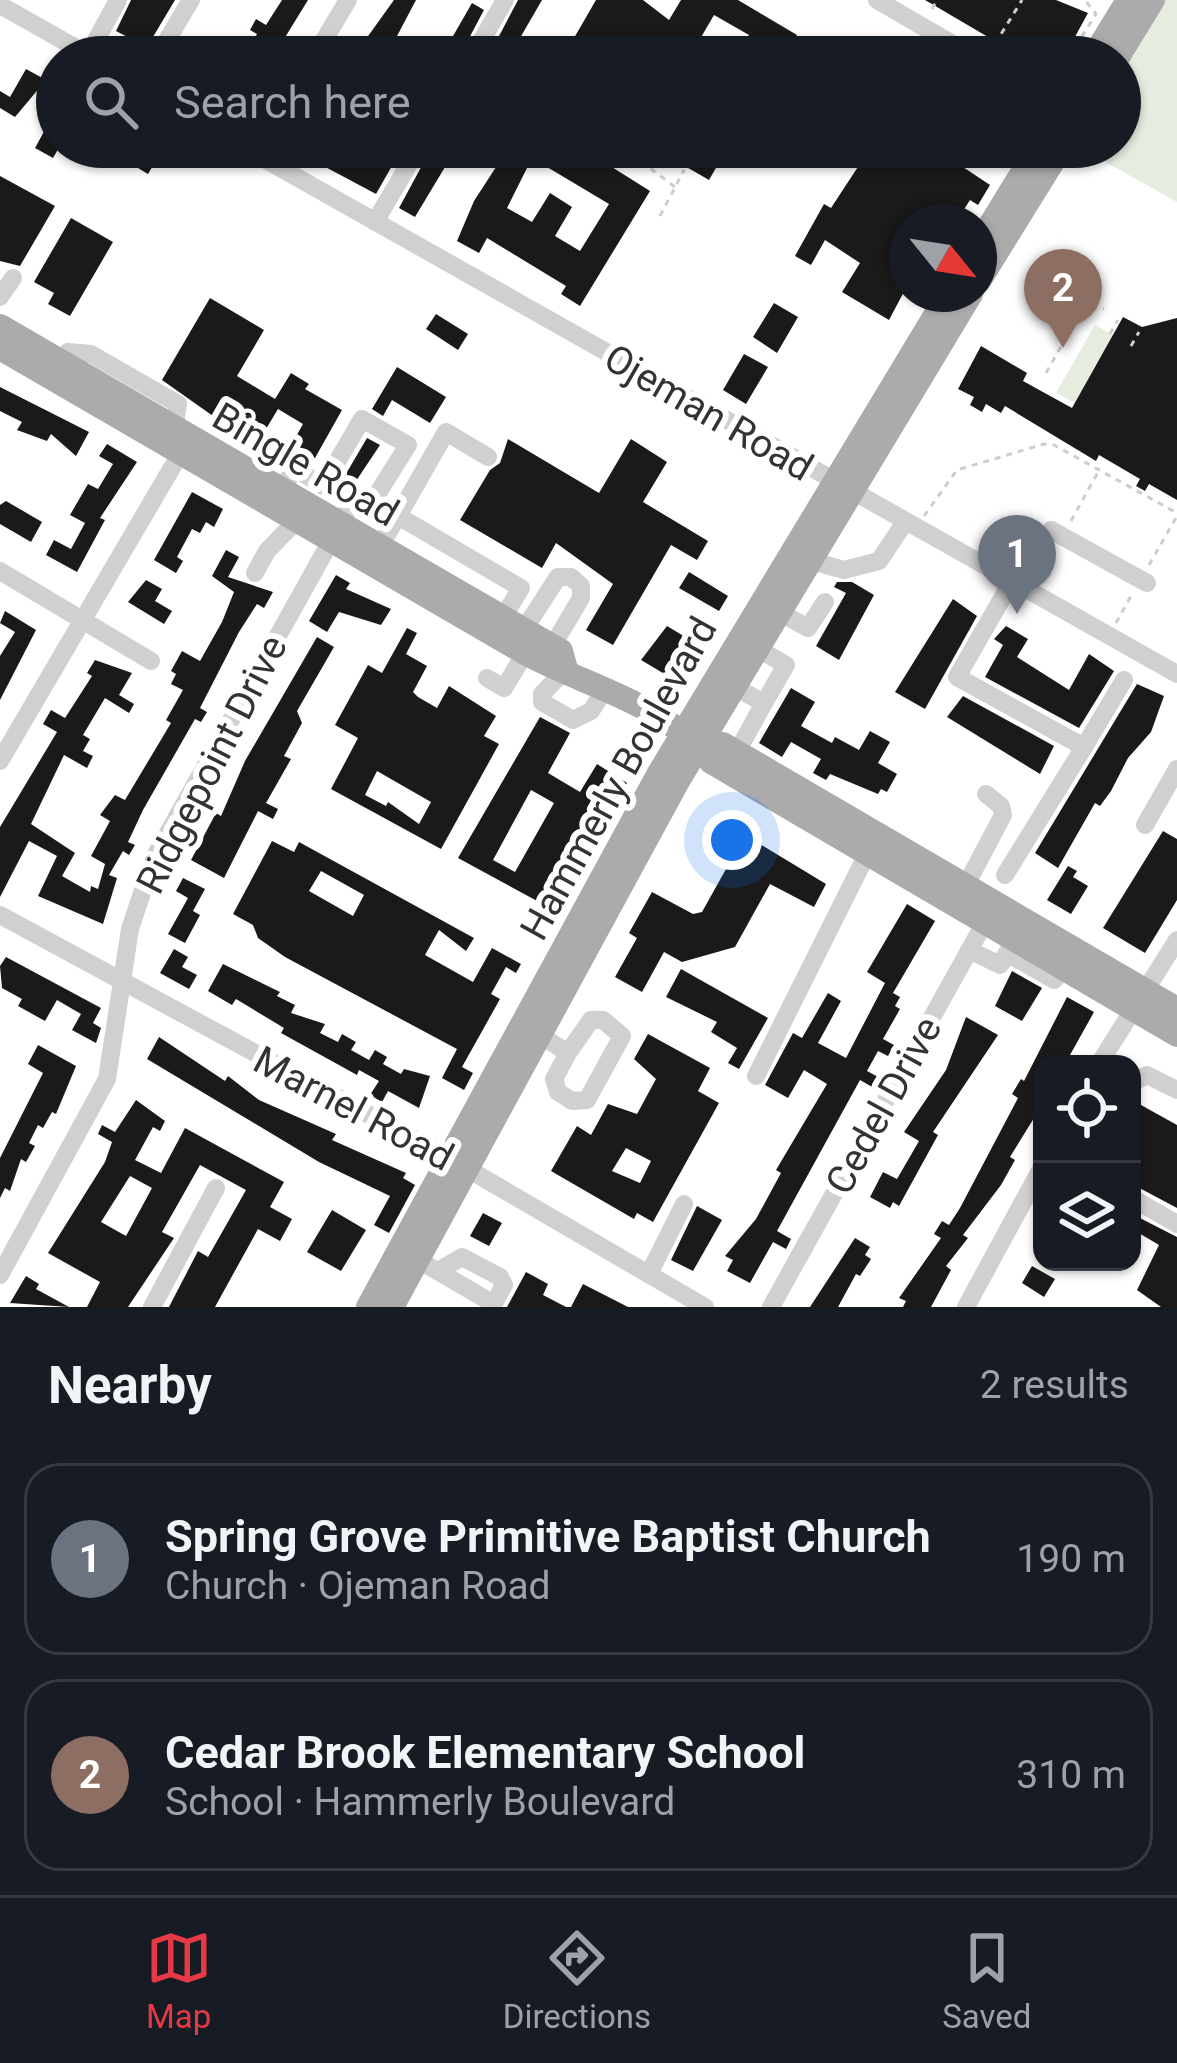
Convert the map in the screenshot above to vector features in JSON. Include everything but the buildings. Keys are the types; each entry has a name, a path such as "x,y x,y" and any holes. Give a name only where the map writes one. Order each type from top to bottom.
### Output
{"main road":[{"path":"1114,36 1128,0"},
{"path":"1122,36 1153,0"},
{"path":"997,230 1028,168"},
{"path":"997,240 1047,168"},
{"name":"Hammerly Boulevard","path":"392,1307 428,1265 458,1164 690,739 841,487 938,312"},
{"name":"Hammerly Boulevard","path":"690,739 733,686 808,560 841,487 959,312"},
{"name":"Bingle Road","path":"0,326 56,370"},
{"name":"Bingle Road","path":"0,348 56,370 281,491 335,534 559,658 690,739 711,761 1136,998 1177,1035"},
{"name":"Bingle Road","path":"182,440 296,521 379,548 513,633"},
{"name":"Bingle Road","path":"690,739 723,744 737,752 861,842 966,885 1011,947 1136,998 1175,1004"},
{"name":"Hammerly Boulevard","path":"368,1307 540,1035 564,971"}],"street":[{"path":"100,36 118,0"},
{"path":"169,36 190,0"},
{"path":"327,36 348,0"},
{"path":"484,36 505,0"},
{"path":"877,0 939,36"},
{"path":"0,5 55,36"},
{"name":"Ojeman Road","path":"284,168 1177,674"},
{"path":"375,222 407,168"},
{"path":"0,297 13,278"},
{"path":"0,761 182,440 178,404 91,354 68,352 56,370"},
{"path":"281,491 295,468 323,485 352,502 371,504 404,451 362,419 323,485"},
{"path":"379,548 446,433 488,457"},
{"name":"Ridgepoint Drive","path":"0,1275 107,1079 130,929 153,860 352,502"},
{"path":"398,516 520,588 504,688 487,678"},
{"path":"255,573 263,555 296,521"},
{"path":"808,560 844,570 879,561 911,525"},
{"path":"1051,530 1147,583"},
{"path":"0,571 151,661"},
{"path":"513,633 550,584 558,577 572,577 581,586 581,598 542,702 573,720 591,711 605,688"},
{"path":"1012,581 957,677 1084,747"},
{"path":"777,611 808,628 825,602"},
{"path":"737,752 786,665 755,647"},
{"path":"1005,875 1124,680"},
{"path":"733,686 764,703"},
{"path":"1144,825 1177,769"},
{"path":"966,885 1003,815 1001,806 986,794"},
{"path":"756,1076 861,842"},
{"name":"Cedel Drive","path":"771,1307 990,913"},
{"name":"Marnel Road","path":"0,915 458,1164 705,1307"},
{"path":"1104,1055 1177,940"},
{"path":"969,950 1000,965 1011,947"},
{"path":"540,1035 568,1052"},
{"path":"1141,1078 1147,1075 1177,1090"},
{"path":"966,1307 1033,1184"},
{"path":"152,1307 216,1188"},
{"path":"1141,1203 1177,1224"},
{"path":"649,1274 685,1204"},
{"path":"428,1265 469,1259 502,1279 493,1305"}],"path":[{"path":"932,9 937,0"},
{"path":"1000,36 1022,0"},
{"path":"1082,36 1096,14 1085,0"},
{"path":"654,168 675,187"},
{"path":"660,216 684,170"},
{"path":"1046,373 1084,306 1104,309"},
{"path":"1110,334 1118,320"},
{"path":"1131,346 1139,332"},
{"path":"911,525 957,470 1043,444 1054,445 1177,513"}],"shaded area":[{"path":"1163,0 1177,0 1177,202 1116,168 1141,168 1141,36"},
{"path":"1095,325 1113,335 1075,403 1056,393"}],"place":[{"name":"Cedar Brook Elementary School","path":"1063,348"},
{"name":"Spring Grove Primitive Baptist Church","path":"1017,614"}]}
